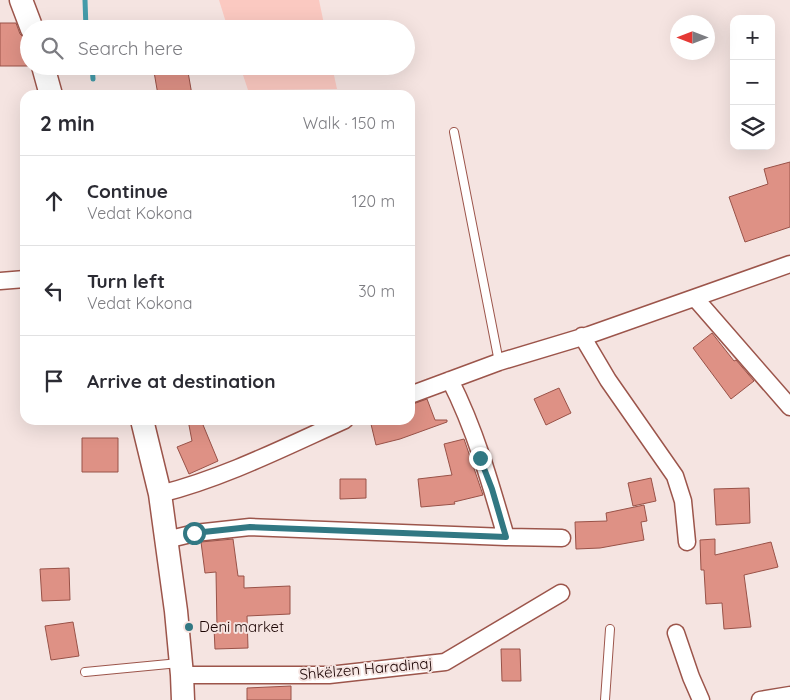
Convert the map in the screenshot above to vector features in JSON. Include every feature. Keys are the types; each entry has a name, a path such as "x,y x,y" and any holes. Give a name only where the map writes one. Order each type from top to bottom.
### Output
{"street":[{"path":"21,0 29,20"},
{"path":"46,75 50,90"},
{"path":"415,394 499,362 695,298 790,264"},
{"path":"0,281 20,279"},
{"path":"695,298 790,407"},
{"path":"582,336 608,380 675,476 683,501 687,542"},
{"path":"450,380 472,431 506,537"},
{"path":"143,425 160,494 183,700"},
{"path":"160,494 213,477 266,456 334,425"},
{"path":"166,540 194,533 250,527 562,538"},
{"name":"Shkëlzen Haradinaj","path":"181,669 329,675 445,662 560,593"},
{"path":"676,633 701,700"},
{"path":"760,700 790,695"}],"lane":[{"path":"454,132 499,362"},
{"path":"606,700 610,629"},
{"path":"85,672 181,669"},
{"path":"178,700 183,700"}],"shaded area":[{"path":"219,0 319,0 323,20 225,20"},
{"path":"243,75 334,75 337,89 248,90"}],"building":[{"path":"0,23 16,23 20,34 20,66 0,66"},
{"path":"155,75 189,75 191,90 157,90"},
{"path":"790,162 790,227 745,242 729,197 768,184 764,169"},
{"path":"712,333 734,361 736,360 754,381 731,399 693,348"},
{"path":"559,388 571,413 546,425 534,399"},
{"path":"427,399 435,420 447,420 447,422 400,439 376,445 371,425 415,425 415,403"},
{"path":"189,425 203,425 218,461 189,474 177,447 192,441"},
{"path":"82,438 118,438 118,472 82,472"},
{"path":"464,439 483,495 454,502 455,504 421,507 418,479 452,475 444,444"},
{"path":"651,478 656,501 633,506 628,483"},
{"path":"340,479 366,479 366,498 340,499"},
{"path":"749,488 750,523 716,525 714,489"},
{"path":"644,505 647,521 641,522 644,540 600,548 576,549 575,522 607,521 606,513"},
{"path":"233,539 238,576 244,576 244,588 290,586 290,614 247,616 248,648 215,649 214,628 217,628 216,572 205,573 201,542"},
{"path":"715,539 715,555 771,542 778,567 744,575 751,627 724,629 722,603 706,604 704,570 701,570 700,540"},
{"path":"69,568 70,600 42,601 40,569"},
{"path":"73,622 79,656 51,660 45,626"},
{"path":"501,649 520,649 521,681 502,681"},
{"path":"291,686 291,700 247,700 247,688"}],"waterway":[{"path":"85,0 86,20"},
{"path":"93,75 93,79"}],"place":[{"name":"Deni market","path":"189,627"}],"route":[{"path":"194,533 250,527 506,537 492,489 480,458"}]}
